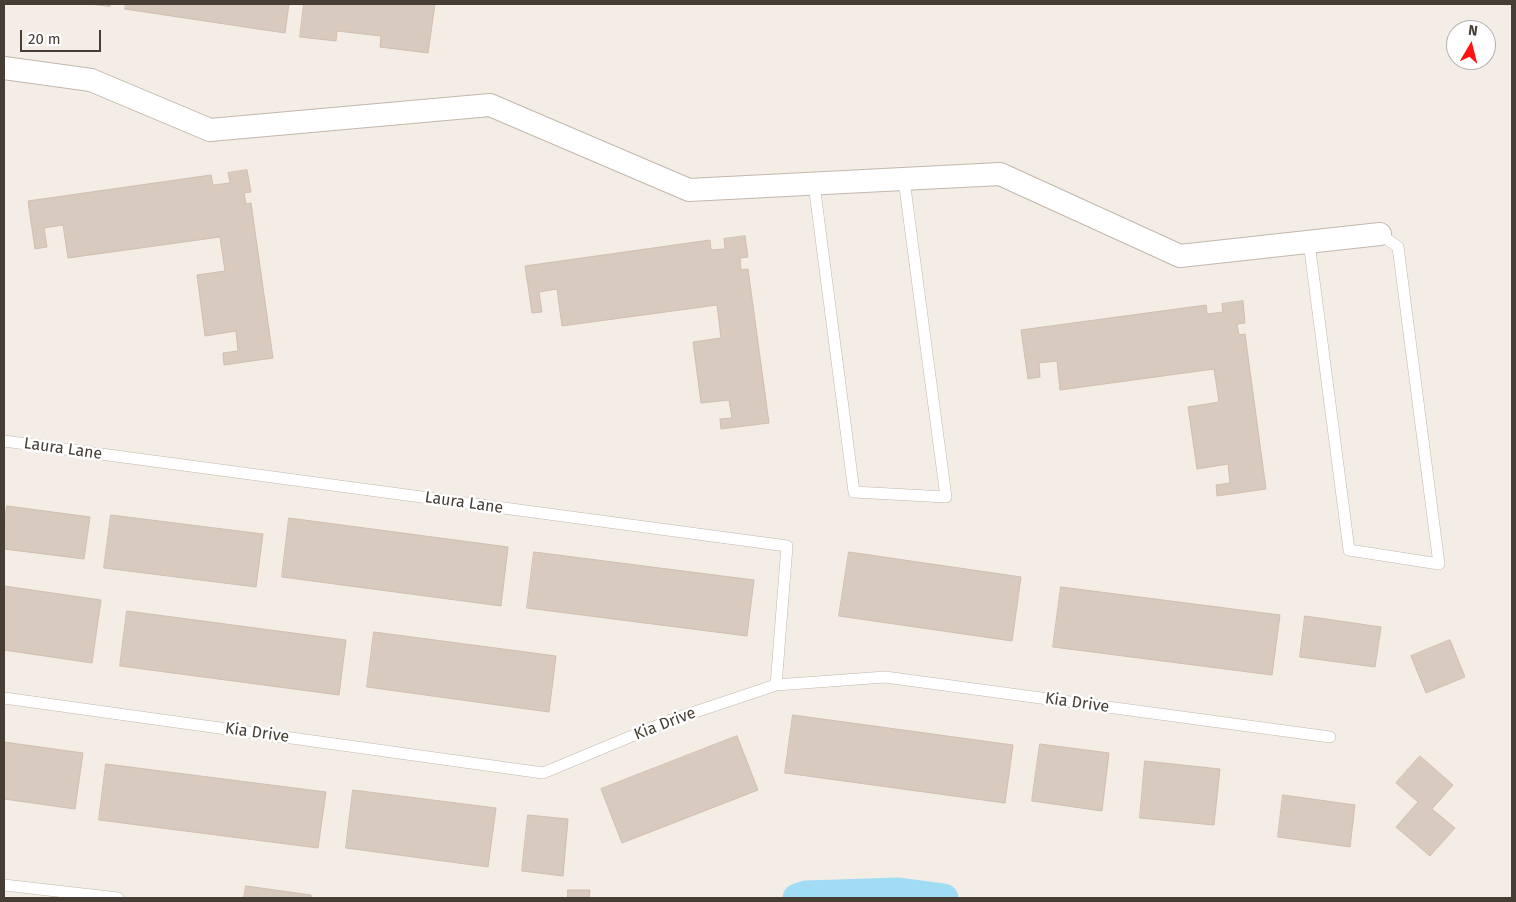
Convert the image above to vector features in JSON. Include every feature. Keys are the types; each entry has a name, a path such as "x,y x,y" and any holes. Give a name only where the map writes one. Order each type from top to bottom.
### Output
{"street":[{"path":"4,68 91,80 210,130 490,105 688,190 1000,174 1180,256 1380,234"}],"lane":[{"path":"814,184 854,492 946,497 904,180"},
{"path":"1309,242 1349,550 1438,564 1398,247 1380,234"},
{"name":"Laura Lane","path":"4,441 787,546 776,685"},
{"name":"Kia Drive","path":"4,698 543,773 668,721 776,685 885,677 1330,737"},
{"path":"4,884 79,896 118,898"}],"building":[{"path":"90,4 110,4 110,6"},
{"path":"126,4 289,4 285,33 125,9"},
{"path":"304,4 435,4 428,53 380,47 381,36 337,31 336,41 300,37"},
{"path":"247,170 251,192 244,193 246,204 251,203 273,358 224,365 223,353 238,351 236,331 205,336 197,275 225,271 220,237 68,258 63,225 44,228 47,247 35,249 28,201 211,175 213,185 230,183 228,173"},
{"path":"745,236 748,257 740,258 741,270 748,269 769,423 721,429 720,419 732,418 729,400 701,403 693,342 721,338 717,305 562,326 557,289 539,292 542,312 532,313 525,266 710,240 711,250 725,249 724,239"},
{"path":"1243,301 1245,323 1237,324 1239,335 1245,334 1266,489 1217,496 1216,485 1230,483 1228,464 1197,469 1188,407 1219,402 1214,369 1060,390 1057,361 1039,363 1040,377 1028,379 1021,330 1206,305 1207,314 1223,312 1222,304"},
{"path":"7,506 90,517 84,559 4,549"},
{"path":"111,515 263,534 256,587 104,568"},
{"path":"289,518 508,547 501,606 282,577"},
{"path":"534,552 754,580 747,636 527,608"},
{"path":"849,552 1021,577 1012,641 839,616"},
{"path":"4,586 101,600 92,663 4,650"},
{"path":"1061,587 1280,615 1272,675 1053,647"},
{"path":"127,611 346,640 339,695 120,666"},
{"path":"1305,616 1381,627 1375,667 1300,657"},
{"path":"374,632 556,656 549,712 367,687"},
{"path":"1450,640 1465,677 1426,693 1411,656"},
{"path":"793,715 1013,745 1005,803 785,773"},
{"path":"737,736 758,790 622,843 601,789"},
{"path":"4,742 83,753 75,809 4,799"},
{"path":"1040,744 1109,753 1102,811 1032,801"},
{"path":"1420,756 1453,785 1432,809 1455,828 1430,856 1396,827 1418,802 1396,783"},
{"path":"1145,761 1220,769 1214,825 1140,818"},
{"path":"106,764 326,792 318,848 99,820"},
{"path":"353,790 496,808 488,867 346,848"},
{"path":"1283,795 1355,805 1350,847 1278,837"},
{"path":"528,815 568,819 563,876 522,871"},
{"path":"246,886 311,895 311,898 244,898"},
{"path":"568,890 590,890 589,898 568,898"}],"waterway":[{"path":"797,898 806,895 899,892 944,898"}]}
